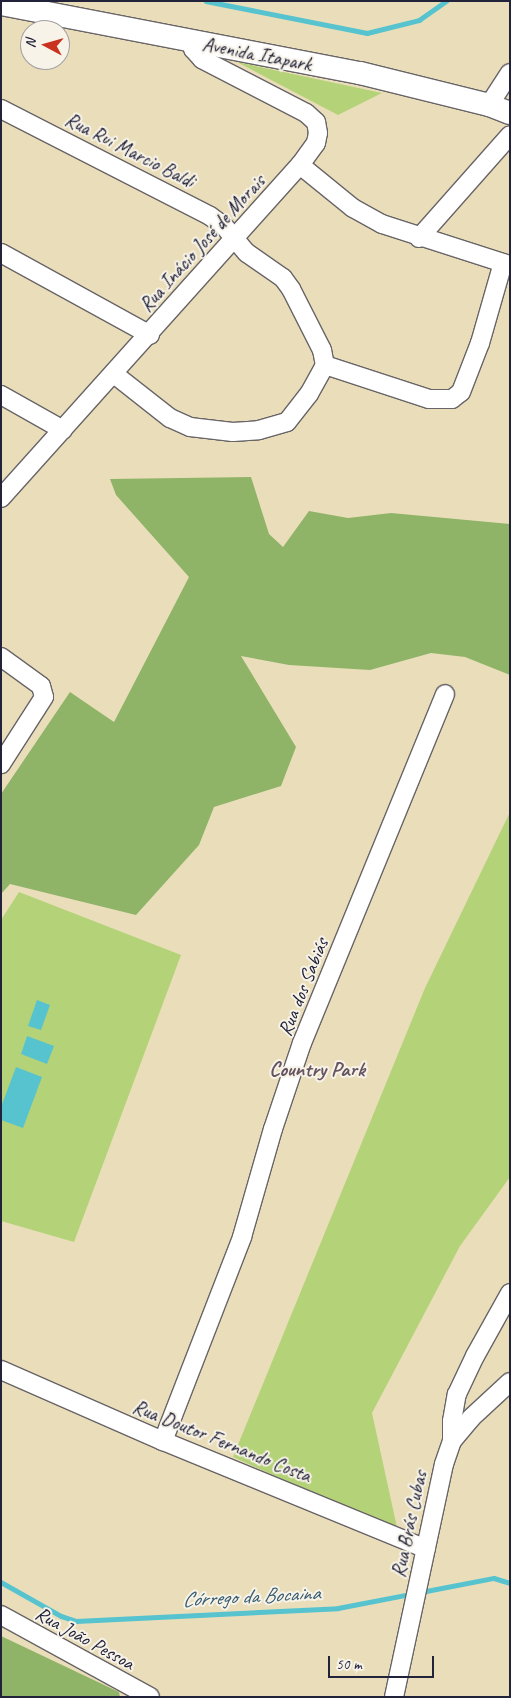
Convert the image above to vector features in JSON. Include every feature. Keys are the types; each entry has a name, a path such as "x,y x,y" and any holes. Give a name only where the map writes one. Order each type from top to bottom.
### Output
{"main road":[{"name":"Avenida Itapark","path":"1,4 360,73 500,108"}],"street":[{"name":"Rua Inácio José de Morais","path":"1,498 150,335 234,237 300,165 316,143 318,133 316,122 306,113 202,59 193,49 192,42"},
{"path":"500,108 510,73"},
{"name":"Rua Rui Marcio Baldi","path":"1,109 210,216 234,237 247,252 283,278 292,288 322,350 325,365"},
{"path":"419,238 510,135"},
{"path":"114,374 170,418 190,427 233,432 259,430 287,422 309,394 325,365 429,399 452,399 461,392 507,264 419,238 382,224 353,208 300,165"},
{"path":"1,253 150,335"},
{"path":"1,395 63,430"},
{"path":"1,656 41,686 44,692 42,702 1,764"},
{"name":"Rua dos Sabiás","path":"163,1440 242,1237 273,1129 302,1044 445,694"},
{"path":"452,1440 452,1421 457,1394 510,1293"},
{"name":"Rua Doutor Fernando Costa","path":"1,1370 425,1554"},
{"name":"Rua Brás Cubas","path":"394,1697 444,1464 452,1440 471,1418 510,1382"},
{"name":"Rua João Pessoa","path":"1,1615 150,1697"}],"green space":[{"path":"237,62 382,93 338,115"},
{"path":"251,477 269,534 283,547 309,511 348,518 391,513 510,524 510,675 465,657 431,653 370,670 289,665 241,656 296,747 281,786 214,807 199,845 136,915 10,884 1,894 1,794 70,692 114,722 189,577 116,495 110,479"},
{"path":"510,812 510,1177 460,1246 372,1413 398,1532 233,1457 425,988"},
{"path":"19,892 181,955 74,1242 1,1221 1,920"},
{"path":"1,1636 119,1692 120,1697 1,1697"}],"water":[{"path":"37,1000 50,1005 41,1030 28,1026"},
{"path":"27,1036 54,1046 47,1064 21,1054"},
{"path":"16,1067 42,1077 23,1128 1,1120 1,1107"}],"waterway":[{"path":"206,1 367,33 419,20 446,1"},
{"name":"Córrego da Bocaina","path":"421,1592 494,1578 510,1583"},
{"name":"Córrego da Bocaina","path":"1,1582 61,1616 76,1621 338,1608 411,1594"}],"district":[{"name":"Country Park","path":"317,1069"}]}
